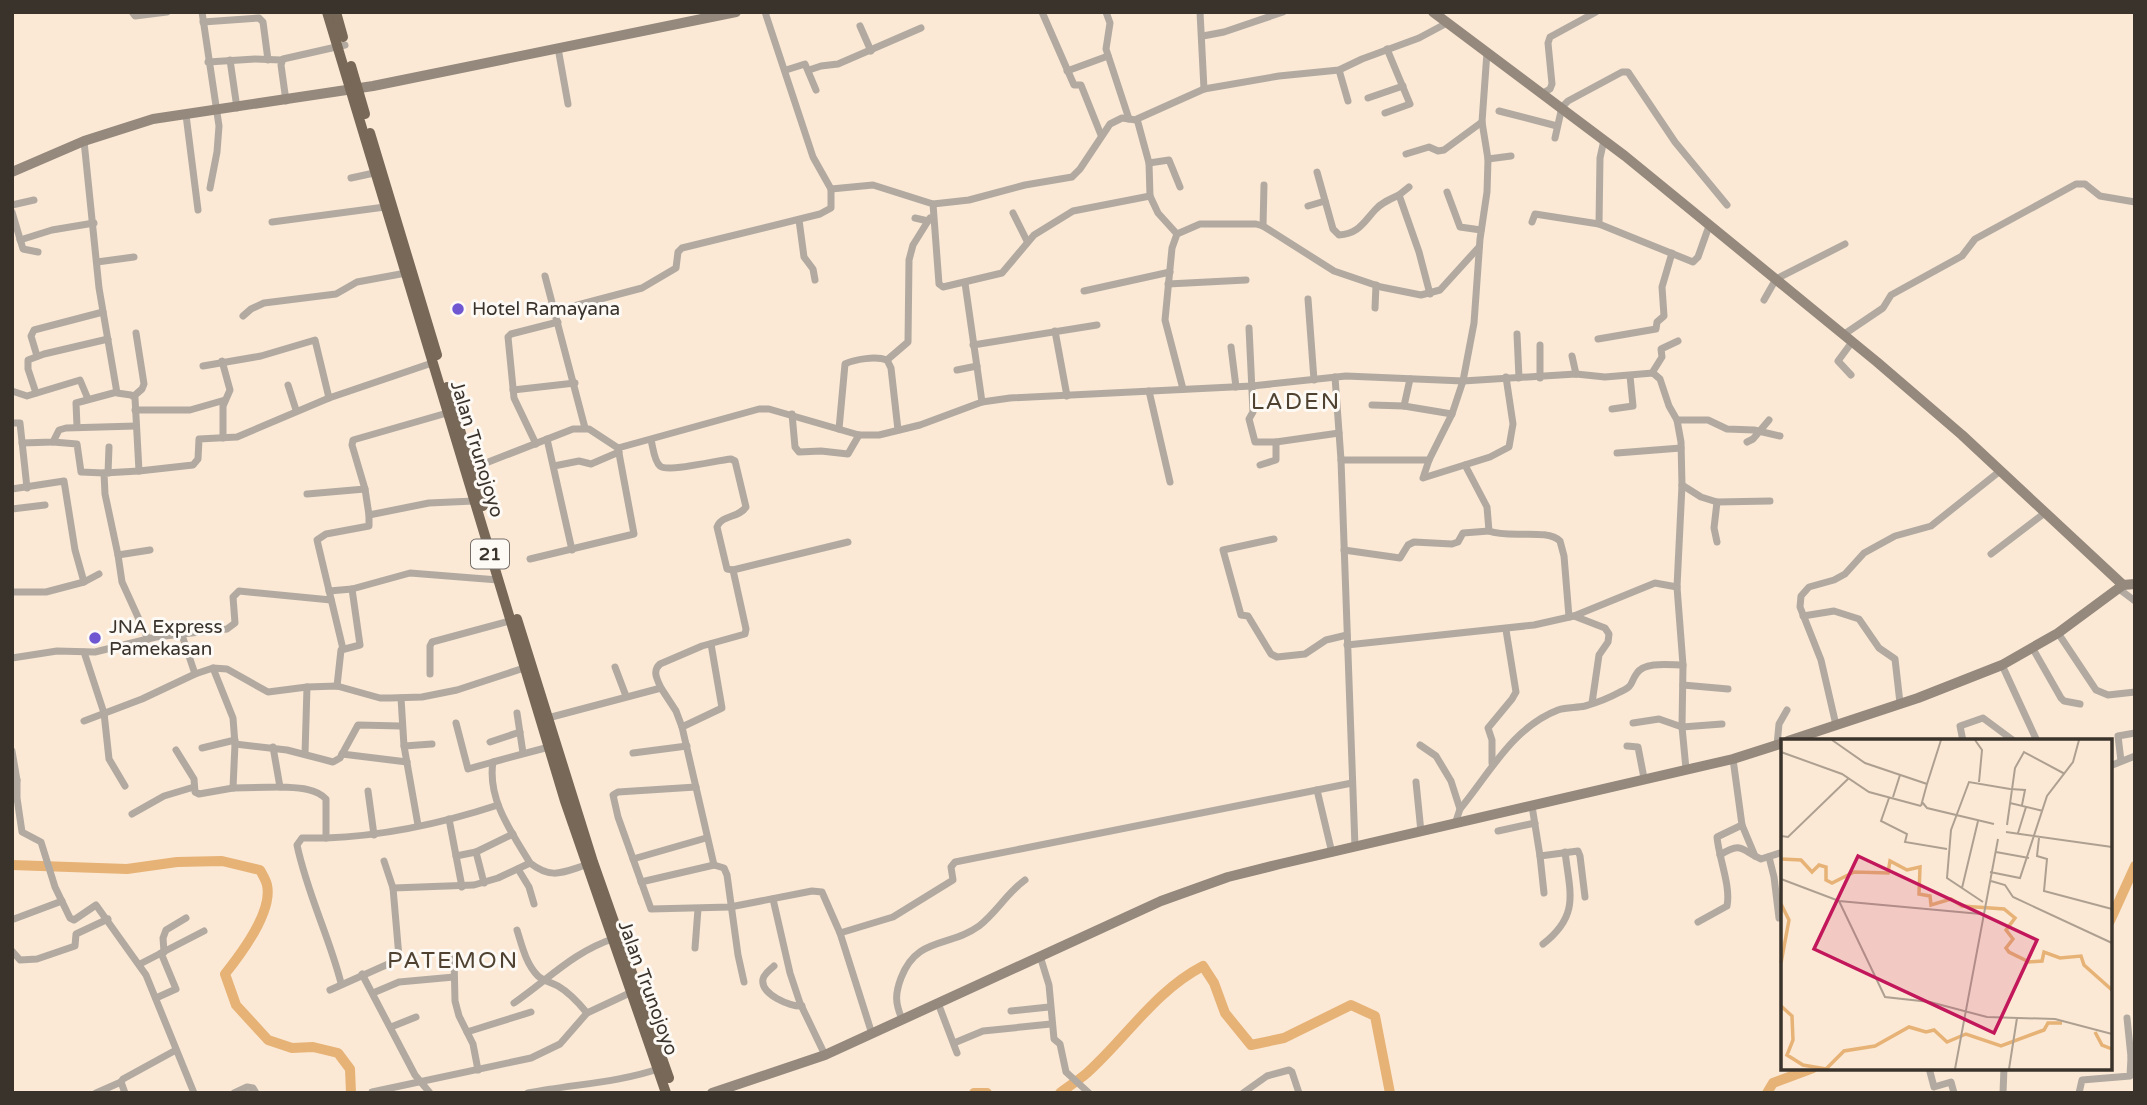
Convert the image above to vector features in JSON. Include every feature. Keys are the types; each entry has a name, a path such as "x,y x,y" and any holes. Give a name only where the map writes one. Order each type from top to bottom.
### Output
{"highway":[{"name":"Jalan Trunojoyo","path":"327,12 342,46"},
{"name":"Jalan Trunojoyo","path":"336,12 374,173 447,413 473,468 474,501 524,668 544,719 549,747 586,865 615,938"},
{"name":"Jalan Trunojoyo","path":"354,90 473,468 544,719 615,938 661,1067 673,1093"},
{"name":"Jalan Trunojoyo","path":"661,1067 666,1093"}],"main road":[{"path":"12,172 84,141 153,119 354,90 558,48 694,16 736,12"},
{"path":"1433,12 1604,140 1937,413 2046,512 2121,587"},
{"path":"1800,739 1818,736 1836,724 1962,683 2002,665 2058,633 2121,587 2135,584"},
{"path":"712,1093 825,1055 1124,916 1228,877 1732,759 1780,744"}],"street":[{"path":"132,12 135,16 167,12"},
{"path":"202,12 219,132 209,188"},
{"path":"555,311 642,288 676,268 678,252 682,248 799,220 830,209 831,189 813,157 765,12"},
{"path":"1042,12 1074,85 1082,86 1101,135"},
{"path":"1106,12 1110,23 1106,46 1108,56 1149,163 1150,196 1158,212 1177,234"},
{"path":"1200,12 1204,89"},
{"path":"1203,36 1224,32 1283,12"},
{"path":"1543,93 1550,89 1552,84 1548,43 1550,37 1597,12"},
{"path":"203,22 259,18 263,23 268,60"},
{"path":"831,189 873,186 933,204 969,200 1025,185 1067,179 1076,174 1101,135 1114,121 1122,118 1133,120 1204,89 1279,76 1339,70 1419,38 1447,23"},
{"path":"860,26 871,51"},
{"path":"809,71 838,64 921,28"},
{"path":"208,62 281,60 342,46"},
{"path":"558,48 568,104"},
{"path":"1385,113 1410,104 1387,49"},
{"path":"1487,51 1482,122 1488,159 1487,192 1479,247 1474,323 1463,381 1452,414 1423,478 1490,457 1509,447 1513,424 1506,377"},
{"path":"1068,71 1108,56"},
{"path":"230,60 237,108"},
{"path":"281,60 286,101"},
{"path":"786,70 805,64 816,90"},
{"path":"1339,70 1348,101"},
{"path":"1555,138 1562,107 1572,98 1622,72 1628,72 1675,142 1727,205"},
{"path":"1368,98 1403,86"},
{"path":"1499,111 1557,126"},
{"path":"186,115 198,210"},
{"path":"1406,154 1429,147 1438,151 1444,150 1482,122"},
{"path":"1599,224 1600,158 1604,140"},
{"path":"84,141 103,312 117,392"},
{"path":"1488,159 1511,156"},
{"path":"1149,163 1170,160 1180,187"},
{"path":"1317,172 1334,232 1344,235 1360,228 1375,209 1409,187"},
{"path":"351,178 374,173"},
{"path":"1843,335 1883,309 1891,295 1963,255 1975,239 2076,184 2085,184 2100,196 2135,202"},
{"path":"1264,185 1264,226"},
{"path":"1447,192 1460,228 1481,230"},
{"path":"1399,195 1430,294"},
{"path":"933,204 931,218 940,285 943,287 1002,273 1027,241 1049,224 1073,211 1150,196"},
{"path":"12,205 34,200"},
{"path":"1308,206 1325,201"},
{"path":"272,222 385,207"},
{"path":"12,212 24,249 38,252"},
{"path":"1013,213 1027,241"},
{"path":"1532,222 1535,214 1599,224 1695,262 1709,226"},
{"path":"915,218 931,218"},
{"path":"887,360 908,342 909,260 913,245 931,218"},
{"path":"799,220 804,257 813,269 816,280"},
{"path":"20,240 52,230 94,223"},
{"path":"1183,389 1165,320 1172,248 1177,234 1200,224 1245,223 1264,226 1334,271 1408,294 1430,294 1440,290 1479,247"},
{"path":"1764,300 1776,279 1845,244"},
{"path":"1598,339 1656,328 1657,321 1664,316 1662,287 1672,253"},
{"path":"97,262 134,257"},
{"path":"1084,291 1170,271"},
{"path":"243,316 264,303 336,294 364,280 406,273"},
{"path":"545,276 585,428"},
{"path":"1168,284 1246,280"},
{"path":"965,283 982,402"},
{"path":"1375,308 1376,285"},
{"path":"1308,299 1314,380"},
{"path":"37,356 31,335 34,330 103,312"},
{"path":"536,444 516,406 509,336 558,322"},
{"path":"973,345 1097,325"},
{"path":"1249,328 1253,412 1249,419 1255,442 1276,442 1339,433"},
{"path":"1055,331 1068,396"},
{"path":"134,396 144,384 136,333"},
{"path":"1517,334 1519,378"},
{"path":"36,393 27,360 108,339"},
{"path":"202,366 261,356 315,341 330,398"},
{"path":"1652,373 1662,357 1661,349 1678,341"},
{"path":"1851,375 1838,361 1852,342"},
{"path":"1540,345 1540,377"},
{"path":"1231,347 1236,387"},
{"path":"1572,356 1576,374"},
{"path":"839,429 846,363 882,358 887,360 891,368 898,430"},
{"path":"222,361 230,390 223,406 223,438"},
{"path":"22,443 77,444 81,472 139,471 194,464 199,454 199,439 245,434 330,398 432,363"},
{"path":"957,370 976,366"},
{"path":"554,466 579,461 591,464 619,450 759,409 792,414 859,435 872,436 935,421 982,402 1010,398 1252,386 1356,375 1463,381 1576,374 1630,376 1652,373 1660,379 1677,420 1681,448 1677,587 1683,665 1682,727 1686,769"},
{"path":"1612,409 1633,406 1630,376"},
{"path":"1335,377 1341,460 1355,848"},
{"path":"1404,407 1410,379"},
{"path":"12,391 22,396 80,380 88,399"},
{"path":"513,390 575,383"},
{"path":"288,385 296,411"},
{"path":"1149,391 1170,482"},
{"path":"77,426 75,404 117,392 134,396"},
{"path":"134,396 139,471"},
{"path":"135,410 190,411 225,400"},
{"path":"1372,405 1452,414"},
{"path":"343,649 317,539 326,534 369,526 365,489 352,445 353,440 447,413"},
{"path":"792,414 795,447 799,452 848,454 859,435"},
{"path":"1677,420 1708,420 1734,431 1761,431 1780,436"},
{"path":"1747,442 1761,431 1769,420"},
{"path":"12,422 20,424 27,488"},
{"path":"53,442 60,429 77,426 136,426"},
{"path":"473,468 573,429 585,428 595,432 619,450 635,533 530,559"},
{"path":"548,439 572,550"},
{"path":"651,440 657,462 664,468 674,469 731,459 735,461 746,507 720,521 717,527 727,569 733,570 848,542"},
{"path":"1260,465 1276,460 1276,442"},
{"path":"110,447 105,494 122,582 148,639"},
{"path":"1617,453 1681,448"},
{"path":"1341,460 1429,460"},
{"path":"1465,465 1487,507 1489,531"},
{"path":"1836,724 1821,660 1803,616 1800,600 1809,587 1839,577 1864,553 1895,537 1931,526 2000,471"},
{"path":"12,489 64,481 75,550 84,582"},
{"path":"1682,485 1707,500 1717,502 1770,501"},
{"path":"307,494 365,489"},
{"path":"369,514 429,503 474,501"},
{"path":"1717,502 1714,528 1717,542"},
{"path":"12,509 45,505"},
{"path":"1991,554 2046,512"},
{"path":"1344,550 1400,558 1408,545 1414,542 1452,544 1458,542 1463,533 1489,531 1507,536 1552,536 1560,541 1564,556 1572,616"},
{"path":"1274,539 1223,550 1241,615 1248,616 1271,654 1277,657 1305,654 1326,640 1348,635"},
{"path":"118,555 150,550"},
{"path":"713,865 682,727 676,710 655,674 658,665 711,644 742,636 746,631 733,570"},
{"path":"329,591 352,589 410,573 498,580"},
{"path":"12,592 40,593 84,582 99,574"},
{"path":"1347,645 1445,633 1506,630 1572,616 1655,583 1677,587"},
{"path":"2121,587 2135,601"},
{"path":"337,686 340,652 360,645 352,589"},
{"path":"12,658 57,651 110,649 148,639 232,626 235,620 233,597 239,590 331,600"},
{"path":"1803,616 1834,611 1859,619 1870,631 1879,648 1895,659 1900,703"},
{"path":"1572,616 1605,628 1609,634 1608,642 1599,655 1592,703"},
{"path":"430,674 432,642 510,621"},
{"path":"1492,763 1492,740 1488,728 1516,692 1506,630"},
{"path":"2058,633 2096,690 2108,695 2135,692"},
{"path":"182,635 195,674"},
{"path":"682,727 722,708 711,644"},
{"path":"2033,649 2061,698 2081,704"},
{"path":"84,652 104,713 109,759 125,786"},
{"path":"1455,824 1460,809 1476,790 1492,763 1547,715 1592,703 1632,685 1637,673 1644,668 1683,665"},
{"path":"2002,665 2037,739"},
{"path":"615,667 626,696"},
{"path":"84,721 212,668 227,669 268,692 337,686 380,698 401,698 457,690 524,668"},
{"path":"212,668 233,718 233,788"},
{"path":"1683,685 1728,689"},
{"path":"305,754 307,687"},
{"path":"544,719 661,688"},
{"path":"401,698 401,726 418,825"},
{"path":"1780,744 1779,724 1787,710"},
{"path":"517,713 523,753"},
{"path":"1963,739 1960,726 1983,718 2011,739"},
{"path":"1633,723 1665,720 1682,727 1722,724"},
{"path":"456,723 468,769 549,747"},
{"path":"202,748 235,742 273,747 333,762 338,760 359,725 401,726"},
{"path":"490,742 520,732"},
{"path":"2121,761 2118,736 2135,733"},
{"path":"404,746 432,744"},
{"path":"1420,744 1441,763 1460,809"},
{"path":"633,753 687,746"},
{"path":"1627,746 1638,747 1644,778"},
{"path":"273,747 280,787"},
{"path":"176,750 194,779 196,793 233,788 280,787 310,790 325,796 326,838"},
{"path":"12,751 22,832 40,841 53,880 71,919 95,905 140,964 194,1093"},
{"path":"342,754 407,762"},
{"path":"2112,765 2135,756"},
{"path":"1732,759 1742,825 1755,856"},
{"path":"493,762 498,806 530,863 551,874 586,865"},
{"path":"1416,782 1421,832"},
{"path":"840,933 899,914 952,881 951,866 955,862 1352,783"},
{"path":"132,814 170,793 194,787"},
{"path":"696,787 614,793 614,807 651,910 730,907 815,891 822,892 840,933 872,1034"},
{"path":"1317,790 1332,853"},
{"path":"368,791 374,835"},
{"path":"341,983 332,951 317,915 298,845 302,838 374,835 498,806"},
{"path":"1532,806 1544,892"},
{"path":"449,819 462,887"},
{"path":"1498,831 1535,823"},
{"path":"1698,922 1725,909 1729,903 1717,837 1742,825"},
{"path":"456,856 476,852 513,834"},
{"path":"633,859 706,838"},
{"path":"1720,855 1731,848 1739,847 1760,859 1781,853"},
{"path":"476,852 484,883"},
{"path":"1543,944 1563,925 1570,905 1565,852"},
{"path":"1540,856 1579,852 1585,897"},
{"path":"1769,858 1779,918"},
{"path":"330,990 399,957 393,888 384,861"},
{"path":"393,888 462,887 484,883 530,863"},
{"path":"640,882 713,865 723,867 727,873 730,907 744,982"},
{"path":"518,869 529,887 534,904"},
{"path":"902,1019 896,1006 896,995 904,969 914,955 924,948 976,928 1025,880"},
{"path":"773,899 790,973 825,1055"},
{"path":"14,919 62,901"},
{"path":"695,948 698,909"},
{"path":"156,998 176,988 162,952 163,938 166,930 186,918"},
{"path":"12,951 20,960 43,957 75,946 76,934 108,919"},
{"path":"517,930 528,963 539,977 570,994 587,1013"},
{"path":"140,964 204,931"},
{"path":"514,1003 546,981 569,960 615,938"},
{"path":"1040,956 1049,985 1054,1039 1060,1045 1066,1072 1086,1090"},
{"path":"454,957 458,1016 473,1044 478,1070"},
{"path":"774,966 764,976 762,982 765,989 790,1006 802,1006"},
{"path":"362,974 415,1075 430,1093"},
{"path":"373,993 399,982 454,977"},
{"path":"372,1092 478,1070 547,1052 560,1044 587,1013 634,991"},
{"path":"938,1003 957,1053"},
{"path":"1011,1011 1049,1007"},
{"path":"467,1032 531,1012"},
{"path":"391,1027 416,1017"},
{"path":"2079,1093 2081,1080 2130,1076 2133,1057 2127,1018"},
{"path":"954,1043 983,1031 1051,1024"},
{"path":"96,1093 121,1082 176,1050"},
{"path":"528,1093 620,1080 661,1067"},
{"path":"1243,1093 1267,1076 1289,1070 1299,1093"},
{"path":"1930,1070 1934,1087 1951,1082 1954,1093"},
{"path":"2003,1093 2004,1070"},
{"path":"121,1082 125,1093"},
{"path":"234,1093 247,1087 253,1088 256,1093"}],"waterway":[{"path":"12,865 127,869 177,862 222,861 260,870 267,885 268,896 261,920 225,974 236,1005 268,1040 292,1048 313,1047 338,1053 350,1069 351,1093"},
{"path":"2112,917 2135,866"},
{"path":"1060,1093 1087,1073 1170,988 1203,966 1214,983 1225,1013 1251,1045 1284,1038 1351,1005 1375,1016 1390,1093"},
{"path":"1767,1093 1773,1083 1808,1070"},
{"path":"974,1093 987,1093"}],"place":[{"name":"Hotel Ramayana","path":"458,309"},
{"name":"JNA Express Pamekasan","path":"95,638"}],"district":[{"name":"LADEN","path":"1296,402"},
{"name":"PATEMON","path":"453,961"}]}
